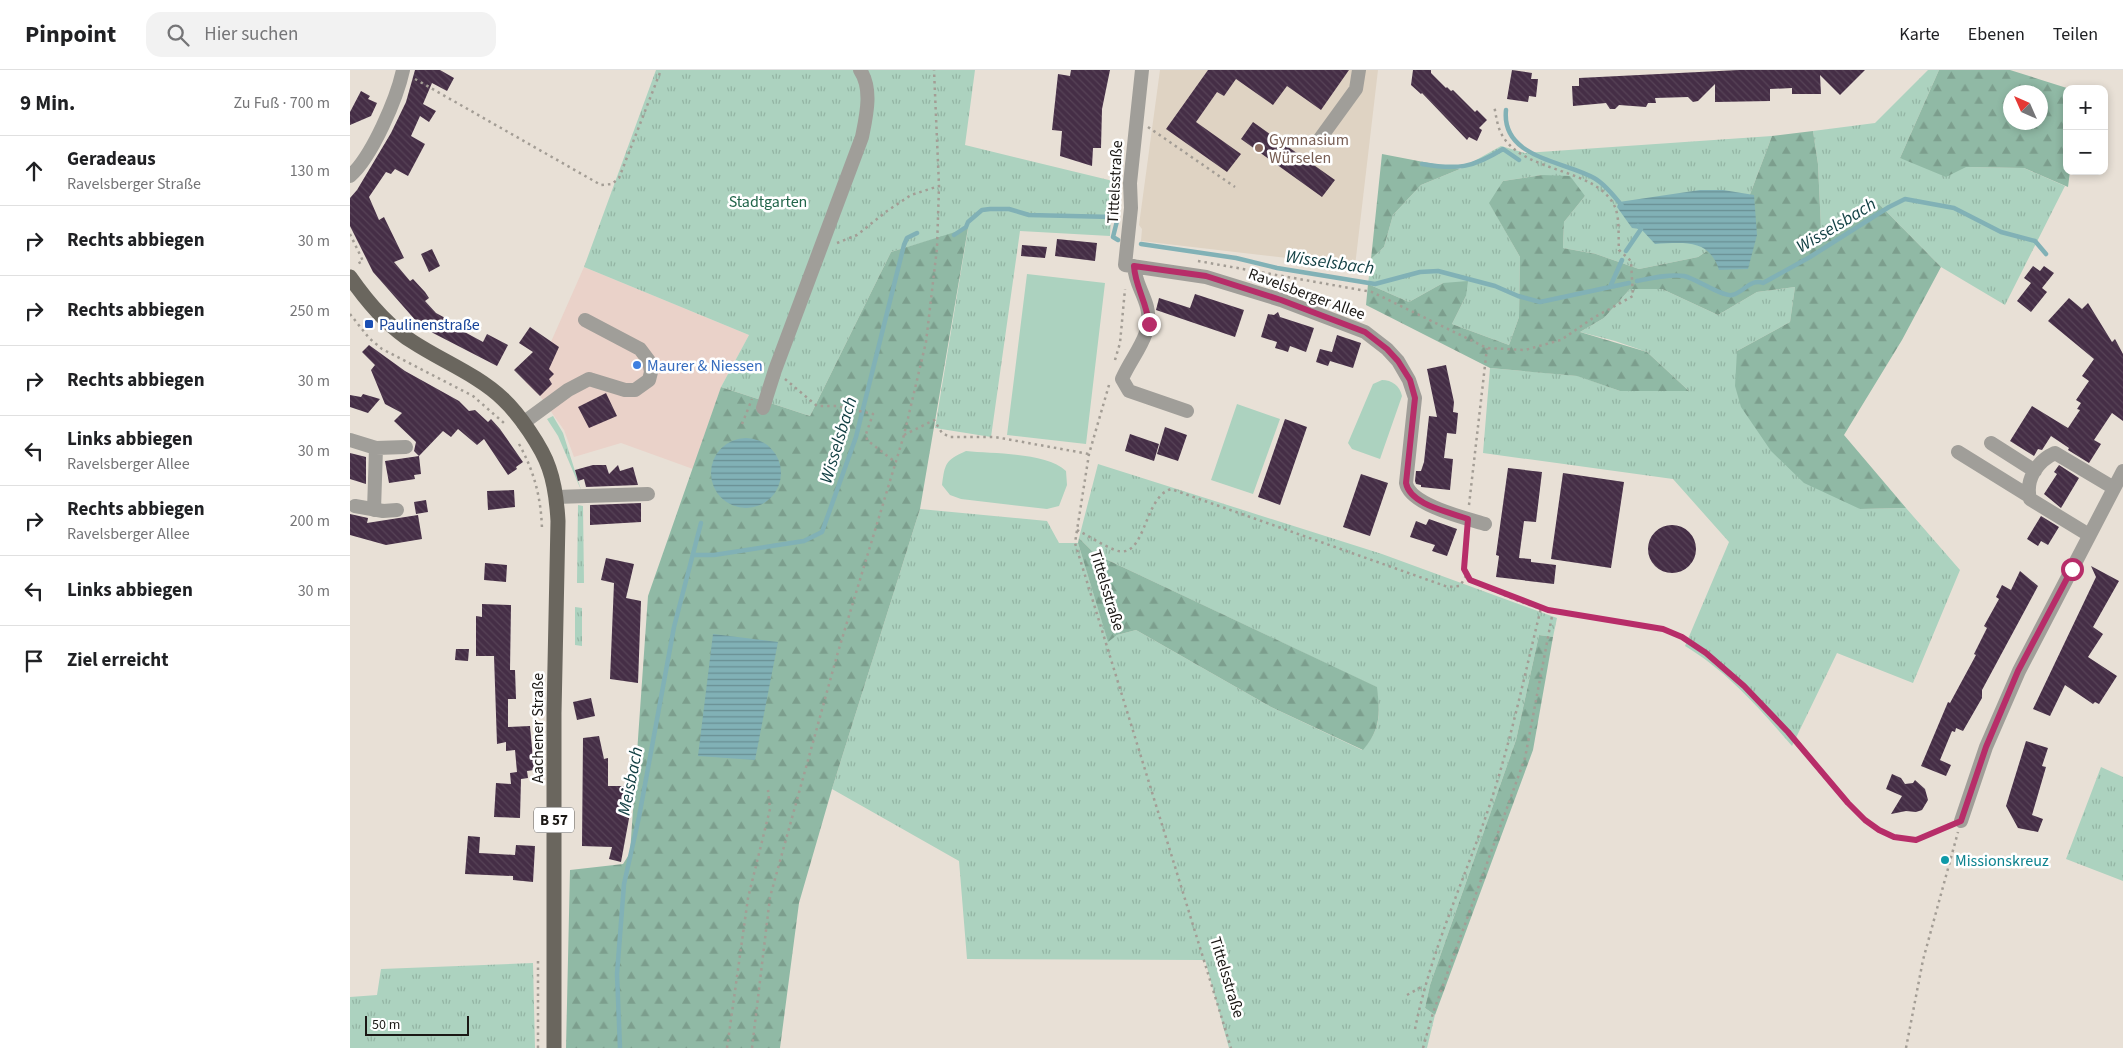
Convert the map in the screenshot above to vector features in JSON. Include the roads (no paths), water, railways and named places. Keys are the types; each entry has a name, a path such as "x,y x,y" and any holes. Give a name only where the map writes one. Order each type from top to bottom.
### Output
{"main road":[{"name":"Aachener Straße","path":"350,277 377,310 411,341 486,385 503,399 523,423 549,467 556,497 558,521 554,704 554,1048"}],"street":[{"path":"763,408 775,370 862,138 868,104 865,76 860,70"},
{"name":"Tittelsstraße","path":"1142,70 1130,183 1130,266 1147,307 1149,324 1122,379 1129,391 1187,411"},
{"path":"1319,140 1356,89 1359,70"},
{"path":"350,176 380,130 395,98 403,71"},
{"name":"Ravelsberger Allee","path":"1130,266 1206,276 1281,300 1365,332 1387,349 1398,361 1410,380 1415,398 1406,483 1408,490 1413,496 1425,502 1485,524"},
{"path":"523,423 568,390 589,379 625,390 635,390 648,380 651,372 649,361 640,349 585,320"},
{"path":"350,440 376,448 406,447"},
{"path":"1991,443 2035,470"},
{"path":"374,510 376,448"},
{"path":"1958,452 2089,535"},
{"path":"2029,496 2029,481 2035,470 2044,458 2055,453 2114,488"},
{"path":"1961,821 1986,747 2018,671 2123,471"},
{"path":"556,497 648,494"},
{"path":"354,506 374,510 397,510"}],"water":[{"path":"1700,190 1723,190 1754,195 1757,235 1748,269 1719,270 1715,260 1702,247 1685,243 1655,244 1641,229 1632,228 1617,207 1619,202"},
{"path":"753,438 766,444 775,453 779,459 781,473 779,487 771,498 760,506 739,508 732,506 721,498 713,487 711,466 713,459 721,448 732,440"},
{"path":"713,634 778,642 755,760 698,756"}],"waterway":[{"path":"1506,110 1507,126 1513,138 1524,148 1537,156 1594,178 1606,187 1622,206"},
{"path":"1422,164 1445,167 1464,166 1473,164 1503,149 1519,160"},
{"name":"Wisselsbach","path":"1637,281 1666,276 1684,276 1722,293 1728,295 1736,294 1751,284 1755,282 1763,283 1810,257 1889,207 1905,199 1954,208 2001,232 2035,241 2046,254"},
{"name":"Wisselsbach","path":"954,235 966,227 968,222 982,210 1009,209 1029,215 1113,217 1117,221 1113,237 1118,240"},
{"path":"1626,251 1641,229 1638,226"},
{"name":"Wisselsbach","path":"693,555 714,555 804,541 822,532 856,437 904,245 907,238 917,233"},
{"name":"Wisselsbach","path":"1141,244 1236,258 1277,268 1375,284 1420,272 1438,271 1495,286 1518,296 1540,302 1629,283"},
{"path":"1610,287 1622,260"},
{"name":"Meisbach","path":"620,1048 617,974 624,884 639,817 674,627 701,523"}],"place":[{"name":"Gymnasium Würselen","path":"1259,148"},
{"name":"Paulinenstraße","path":"369,324"},
{"name":"Maurer & Niessen","path":"637,365"},
{"name":"Missionskreuz","path":"1945,860"}],"park label":[{"name":"Stadtgarten","path":"768,201"}]}
